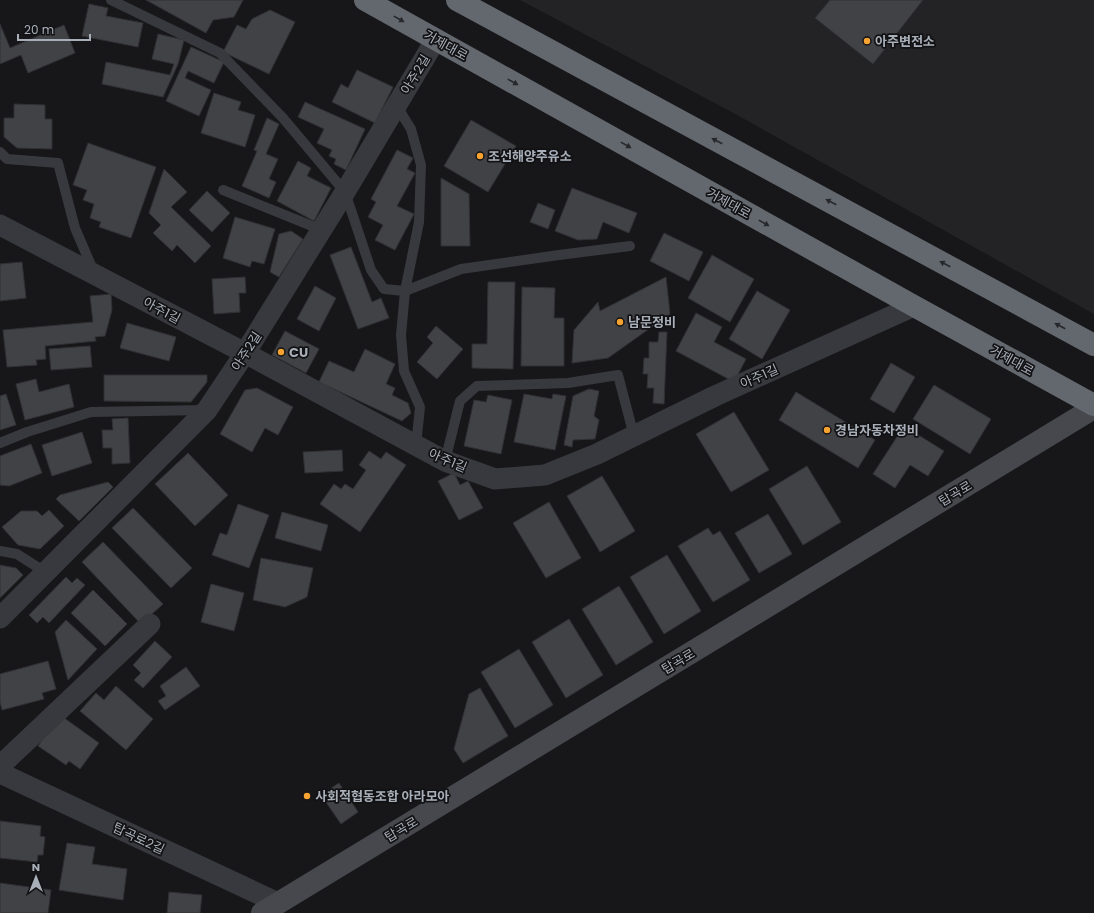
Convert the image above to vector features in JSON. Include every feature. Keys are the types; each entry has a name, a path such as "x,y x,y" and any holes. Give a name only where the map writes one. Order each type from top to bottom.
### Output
{"highway":[{"name":"거제대로","path":"365,0 1094,405"},
{"path":"457,0 1094,345"}],"street":[{"name":"아주2길","path":"0,618 207,410 245,353 322,230 436,39"},
{"name":"아주1길","path":"0,225 245,353 445,461 495,479 545,475 597,454 715,396 914,306"},
{"name":"탑곡로","path":"270,908 1094,408"},
{"path":"0,766 150,624"},
{"name":"탑곡로2길","path":"0,773 270,908"}],"lane":[{"path":"111,0 220,53 283,118 345,192 371,270 384,289 405,291 461,269 630,246"},
{"path":"396,105 411,129 421,165 419,222 405,291 401,335 404,371 420,407 416,445"},
{"path":"0,152 7,159 58,163 75,228 95,275"},
{"path":"223,190 322,230"},
{"path":"445,461 460,402 477,386 568,383 618,375 634,436"},
{"path":"0,443 27,432 92,412 207,410"},
{"path":"0,552 17,554 45,572"}],"shaded area":[{"path":"520,0 1094,0 1094,314 728,110"}],"building":[{"path":"146,0 243,0 234,17 213,20 206,33"},
{"name":"아주변전소","path":"830,0 923,0 873,64 815,18"},
{"path":"89,4 108,8 106,16 143,23 138,47 82,36"},
{"path":"270,10 295,22 269,74 223,52 237,25 246,29 252,19"},
{"path":"0,24 10,48 64,25 75,53 28,73 21,55 0,64"},
{"path":"158,34 184,40 178,64 163,97 102,84 106,62 170,75 174,64 152,59"},
{"path":"191,47 224,62 214,83 188,71 185,78 211,90 199,116 166,101"},
{"path":"357,70 393,87 375,123 332,102 341,84 348,88"},
{"path":"214,93 241,102 238,110 255,115 245,147 201,133"},
{"path":"305,102 365,129 346,170 334,164 336,159 329,156 332,150 317,143 324,129 298,117"},
{"path":"14,104 45,105 45,119 52,119 52,149 17,148 4,137 4,118 14,118"},
{"path":"267,118 279,124 266,154 278,159 269,179 276,182 269,198 242,186 257,151 254,150"},
{"name":"조선해양주유소","path":"471,120 516,146 488,192 444,166"},
{"path":"88,143 156,167 131,238 99,227 101,222 90,218 94,204 83,200 87,190 73,185"},
{"path":"397,150 413,158 407,169 415,173 397,206 414,214 395,250 375,240 383,225 368,217 376,202 371,199"},
{"path":"298,161 311,168 307,176 331,188 314,221 277,201"},
{"path":"164,169 187,192 171,207 211,246 195,263 177,245 172,251 153,233 161,225 149,213"},
{"path":"441,178 469,194 470,246 441,246"},
{"path":"572,188 637,213 629,233 603,222 597,239 578,240 555,231"},
{"path":"207,191 230,213 212,232 189,210"},
{"path":"538,203 555,210 548,229 530,222"},
{"path":"235,217 275,229 264,264 252,261 250,267 223,258"},
{"path":"291,231 303,239 279,277 270,272 279,234"},
{"path":"664,233 703,252 689,281 650,261"},
{"path":"351,247 372,302 381,298 389,318 358,329 330,255"},
{"path":"712,255 754,279 730,322 688,298"},
{"path":"22,262 26,298 0,301 0,264"},
{"path":"245,277 246,293 239,293 240,312 214,314 212,279"},
{"name":"남문정비","path":"666,277 670,314 608,358 572,363 574,330 598,302 600,311"},
{"path":"488,282 515,282 513,369 472,368 472,344 487,344"},
{"path":"315,286 336,298 319,331 297,319"},
{"path":"522,287 555,288 554,318 564,318 564,366 521,366"},
{"path":"757,291 790,310 762,359 729,339"},
{"path":"111,294 112,310 105,336 95,337 96,341 45,346 46,359 36,360 37,365 7,367 3,330 93,322 90,296"},
{"path":"696,313 722,327 714,342 746,359 734,382 676,351"},
{"path":"127,323 176,337 169,361 120,348"},
{"path":"436,326 463,349 437,379 417,362 433,343 427,337"},
{"path":"285,331 319,349 306,373 272,355"},
{"path":"659,332 667,332 664,404 653,403 654,388 647,388 648,374 643,374 644,358 649,358 649,342 658,342"},
{"path":"90,346 92,367 51,370 49,349"},
{"path":"365,349 395,364 386,384 395,388 392,395 408,403 411,413 402,421 319,382 329,361 354,372"},
{"path":"891,363 915,377 894,413 870,399"},
{"path":"104,375 207,375 207,382 191,402 104,401"},
{"path":"36,379 39,392 69,384 74,407 25,420 16,384"},
{"path":"934,385 991,419 970,454 913,419"},
{"path":"257,388 293,407 278,435 265,428 252,452 220,434 245,390"},
{"path":"589,389 599,391 594,416 599,420 595,439 573,440 572,447 564,445 573,396"},
{"name":"경남자동차정비","path":"796,392 875,440 858,468 779,420"},
{"path":"6,394 16,425 0,430 0,396"},
{"path":"524,394 552,399 553,394 566,396 555,450 514,442"},
{"path":"488,395 512,400 501,454 464,446 474,400 486,402"},
{"path":"734,412 769,470 731,492 696,434"},
{"path":"128,418 130,463 112,464 112,448 103,448 102,430 113,430 112,419"},
{"path":"904,426 944,451 928,476 910,465 895,488 873,474"},
{"path":"82,432 92,463 52,476 42,445"},
{"path":"31,444 42,473 9,486 0,485 0,456"},
{"path":"342,450 343,471 305,473 303,452"},
{"path":"369,451 381,459 386,452 406,465 360,532 320,504 334,484 341,489 345,484 353,489 366,470 359,465"},
{"path":"188,453 228,495 195,526 155,484"},
{"path":"807,466 841,522 803,545 769,489"},
{"path":"454,473 460,485 468,481 483,508 459,520 438,481"},
{"path":"602,476 635,531 600,552 567,496"},
{"path":"108,482 113,487 79,521 56,499 60,495"},
{"path":"549,502 581,558 546,578 513,523"},
{"path":"238,504 269,515 249,568 212,555 220,533 227,535"},
{"path":"133,508 192,568 171,588 112,528"},
{"path":"49,510 64,526 40,549 18,545 2,527 21,511 37,511 42,516"},
{"path":"282,512 328,525 321,551 275,538"},
{"path":"768,514 792,554 759,573 735,533"},
{"path":"708,528 713,535 720,531 750,580 713,602 678,546"},
{"path":"103,542 163,604 141,624 82,562"},
{"path":"667,555 701,611 664,634 630,577"},
{"path":"261,558 313,568 307,597 285,607 253,600"},
{"path":"0,565 16,568 23,575 0,598"},
{"path":"66,577 72,583 77,578 85,585 49,623 43,617 37,623 29,615"},
{"path":"211,584 244,593 234,631 201,622"},
{"path":"619,586 653,642 616,665 582,609"},
{"path":"93,590 127,624 105,646 71,613"},
{"path":"569,619 603,675 566,698 532,642"},
{"path":"66,620 97,649 68,680 55,632"},
{"path":"155,641 172,657 143,688 134,680 141,673 133,665"},
{"path":"519,649 553,705 515,728 481,672"},
{"path":"48,661 56,689 42,693 44,699 2,710 0,702 0,674"},
{"path":"186,667 200,686 165,710 158,701 166,696 160,686"},
{"path":"116,686 153,719 126,750 80,711 96,693 104,700"},
{"path":"480,688 508,736 463,763 454,749 469,694"},
{"path":"60,715 99,743 80,769 69,761 66,765 38,746"},
{"path":"339,783 358,812 341,824 321,795"},
{"path":"0,821 41,826 40,836 45,837 43,855 38,855 37,862 0,858"},
{"path":"67,843 95,847 92,864 127,869 123,900 59,890"},
{"path":"0,883 51,890 48,913 0,913"},
{"path":"169,892 202,895 200,913 167,913"}],"place":[{"name":"아주변전소","path":"867,41"},
{"name":"조선해양주유소","path":"480,156"},
{"name":"남문정비","path":"620,322"},
{"name":"CU","path":"281,352"},
{"name":"경남자동차정비","path":"827,430"},
{"name":"사회적협동조합 아라모아","path":"307,796"}]}
